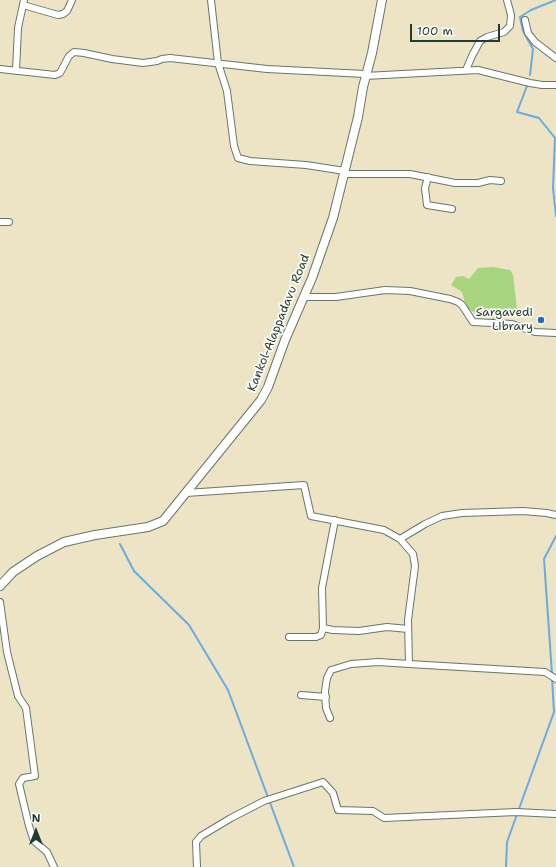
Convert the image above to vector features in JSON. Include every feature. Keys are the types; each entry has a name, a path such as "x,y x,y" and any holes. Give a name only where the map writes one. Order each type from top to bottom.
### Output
{"main road":[{"name":"Kankol-Alappadavu Road","path":"0,586 13,572 37,556 64,542 95,535 148,527 163,521 261,400 268,387 316,269 332,218 358,117 365,75 372,53 382,0"}],"street":[{"path":"16,71 18,28 23,2 58,15 67,12 72,0"},
{"path":"211,0 218,63 227,91 234,146 238,158 250,161 306,165 334,169 344,173 410,174 455,184 478,183 490,180 501,181"},
{"path":"466,70 480,41 491,35 504,32 510,26 511,15 507,0"},
{"path":"525,20 528,33 535,42 556,58"},
{"path":"0,69 55,76 60,73 69,56 74,52 142,63 170,58 279,70 365,75 431,74 466,70 483,71 514,80 542,84 556,84"},
{"path":"428,177 425,188 428,205 452,209"},
{"path":"0,222 10,222"},
{"path":"305,297 336,297 385,290 410,291 458,302 462,305 473,322 512,324 535,332 556,333"},
{"path":"186,493 304,485 311,516 384,530 400,539 414,554 416,566 408,620 409,664"},
{"path":"400,539 442,516 462,513 523,511 556,515"},
{"path":"289,637 316,637 321,635 323,628 322,588 335,520"},
{"path":"0,602 8,659 18,696 26,708 35,776 23,778 19,784 34,841 47,852 54,867"},
{"path":"323,628 359,631 387,626 408,629"},
{"path":"330,718 326,708 327,678 331,670 351,664 378,662 549,673 556,679"},
{"path":"301,695 326,697"},
{"path":"197,867 196,842 198,839 231,818 267,800 323,782 333,793 338,810 373,811 384,818 519,812 556,814"}],"green space":[{"path":"493,267 510,270 513,275 517,309 494,319 475,313 466,307 462,292 451,285 456,277 463,276 469,279 478,268"}],"waterway":[{"path":"530,75 533,49 523,31 520,17 531,10 556,0"},
{"path":"527,86 517,112 539,118 555,138 553,188 556,216"},
{"path":"552,674 544,559 556,536"},
{"path":"120,544 134,571 189,625 228,690 294,867"},
{"path":"506,867 507,842 554,712 552,678"}],"place":[{"name":"Sargavedi Library","path":"541,320"}]}
